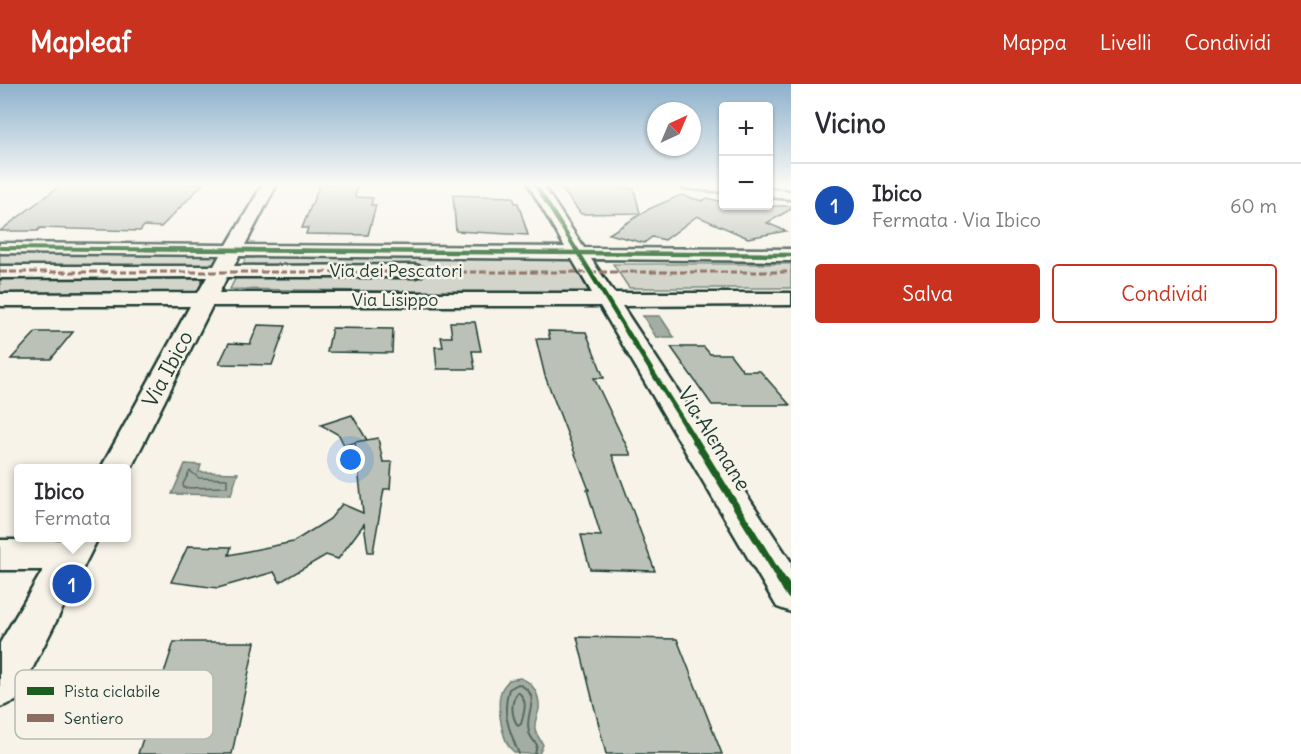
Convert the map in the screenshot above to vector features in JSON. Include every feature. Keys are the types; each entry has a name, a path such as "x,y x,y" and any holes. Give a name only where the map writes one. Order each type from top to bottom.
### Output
{"street":[{"name":"Via Ibico","path":"118,464 204,301 253,215"},
{"name":"Via Alcmane","path":"554,215 791,595"},
{"path":"0,248 791,255"},
{"name":"Via dei Pescatori","path":"0,272 791,272"},
{"name":"Via Lisippo","path":"0,300 791,299"},
{"path":"0,555 75,546"},
{"path":"0,685 75,546"}],"shaded area":[{"path":"0,251 222,251 198,293 0,293"},
{"path":"249,252 570,256 590,294 230,289"},
{"path":"613,264 791,264 791,288 629,288"}],"water":[{"path":"643,316 660,316 674,337 656,337"},
{"path":"185,464 201,465 199,472 238,473 231,495 172,494"},
{"path":"520,678 532,686 538,699 539,709 535,728 543,745 539,754 516,753 507,743 501,725 499,706 503,687 509,680"}],"building":[{"path":"21,215 172,215 161,227 144,226 140,231 40,228 37,231 0,231"},
{"path":"307,215 373,215 368,235 306,234 308,228 302,228"},
{"path":"455,215 522,215 528,235 456,231"},
{"path":"639,215 780,215 767,223 786,231 748,238 697,216 665,240 652,237 644,243 609,234"},
{"path":"450,322 475,322 481,351 472,351 475,369 437,369 435,347 443,347 441,337 452,337"},
{"path":"258,325 286,326 272,365 219,364 229,343 250,344"},
{"path":"332,328 393,329 392,353 327,352"},
{"path":"548,331 586,332 604,378 594,378 631,455 612,455 655,571 590,569 581,535 601,536 587,490 589,490 545,376 536,339 550,339"},
{"path":"36,332 73,332 51,359 11,359"},
{"path":"671,347 704,347 710,354 730,354 743,371 760,371 790,405 712,405"},
{"path":"352,415 367,440 344,445 339,435 321,425"},
{"path":"378,438 383,462 392,462 390,489 384,489 373,552 368,552 364,524 338,559 326,555 280,582 274,572 218,588 171,582 188,546 231,547 229,555 293,542 330,519 342,504 363,513 355,442"},
{"path":"577,637 677,639 722,754 606,754"},
{"path":"174,642 255,642 232,754 138,754 143,739 213,739 213,670 165,670"}],"marked path":[{"path":"0,272 791,272"}],"cycle path":[{"path":"554,215 791,595"},
{"path":"0,248 791,255"}],"place":[{"name":"Ibico","path":"72,584"}]}
